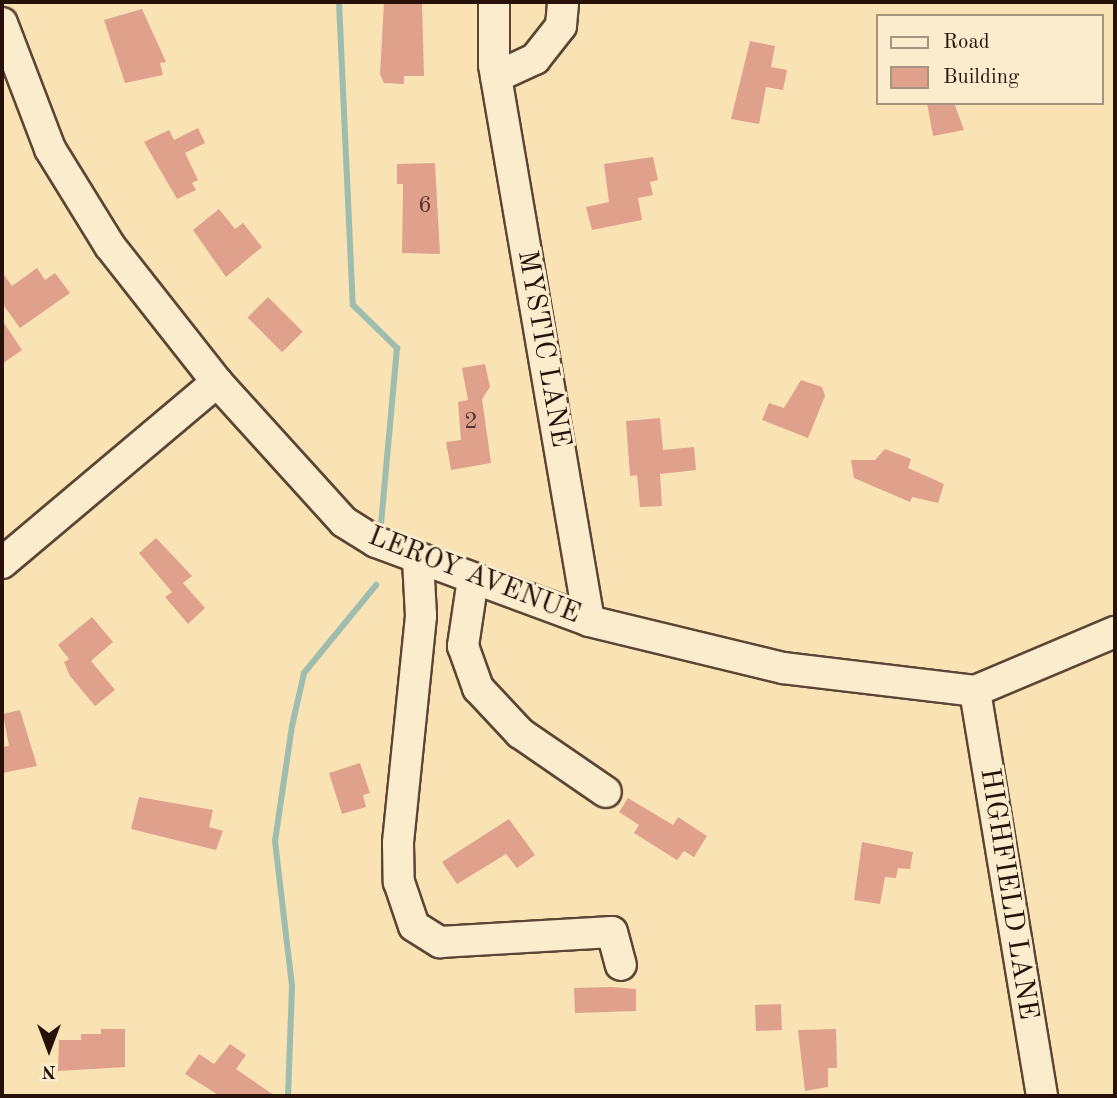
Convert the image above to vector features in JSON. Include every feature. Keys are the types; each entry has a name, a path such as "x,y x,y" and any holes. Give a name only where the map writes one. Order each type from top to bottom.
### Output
{"street":[{"name":"MYSTIC LANE","path":"494,2 496,77 589,621"},
{"path":"496,77 535,59 561,26 564,2"},
{"name":"LEROY AVENUE","path":"2,23 57,160 110,246 217,382 344,522 418,560 589,621 783,668 975,691 1115,632"},
{"path":"2,561 217,382"},
{"path":"418,560 421,616 398,843 399,882 414,926 440,942 612,932 621,965"},
{"path":"473,579 463,646 478,688 520,733 606,792"},
{"name":"HIGHFIELD LANE","path":"975,691 1042,1096"}],"building":[{"path":"384,2 422,2 424,76 404,76 404,84 384,83 380,74"},
{"path":"142,9 166,62 160,63 163,75 125,83 104,20"},
{"path":"750,41 775,46 771,67 787,70 783,90 766,87 759,124 731,119"},
{"path":"927,105 955,105 964,130 933,136"},
{"path":"198,128 205,143 185,153 198,180 192,183 196,190 177,199 144,142 169,130 174,140"},
{"path":"653,157 658,180 650,182 653,195 638,198 642,220 592,230 586,207 609,202 604,164"},
{"path":"435,163 440,254 402,253 403,184 397,184 397,164"},
{"path":"219,209 235,229 243,223 262,247 226,277 193,230"},
{"path":"37,268 45,280 55,273 70,293 20,328 2,303 2,272 12,286"},
{"path":"268,297 303,332 282,352 247,318"},
{"path":"2,320 22,350 2,364"},
{"path":"485,364 490,387 482,399 491,463 451,470 446,442 461,440 458,402 468,400 462,368"},
{"path":"801,380 822,387 825,396 808,438 762,420 769,403 784,408"},
{"path":"660,418 663,450 694,447 696,470 660,474 662,506 640,507 637,475 630,476 626,421"},
{"path":"885,449 911,459 908,468 944,484 938,503 912,497 910,502 854,478 851,460 875,460"},
{"path":"156,538 192,576 183,583 205,608 188,624 165,597 172,592 139,553"},
{"path":"92,617 113,642 91,661 115,690 95,706 70,676 64,662 69,659 58,645"},
{"path":"20,710 37,766 2,773 2,747 9,746 3,714"},
{"path":"360,763 370,793 363,795 366,807 342,814 329,773"},
{"path":"139,797 213,810 209,827 223,831 216,850 131,829"},
{"path":"628,798 673,825 678,817 707,836 694,857 684,851 677,860 634,833 639,825 619,812"},
{"path":"509,819 535,855 517,868 506,854 457,884 442,862"},
{"path":"862,842 913,852 910,869 898,868 896,878 885,877 880,904 854,900"},
{"path":"574,988 636,989 636,1011 575,1013"},
{"path":"781,1004 782,1030 756,1031 755,1005"},
{"path":"101,1029 125,1029 125,1067 58,1071 59,1040 81,1040 81,1034 101,1034"},
{"path":"836,1029 837,1068 828,1068 828,1087 805,1091 798,1030"},
{"path":"230,1044 246,1055 236,1069 275,1096 220,1096 185,1074 199,1054 214,1064"}],"waterway":[{"path":"339,2 353,305 397,348 381,523"},
{"path":"288,1096 292,986 275,841 292,726 304,673 376,585"}]}
